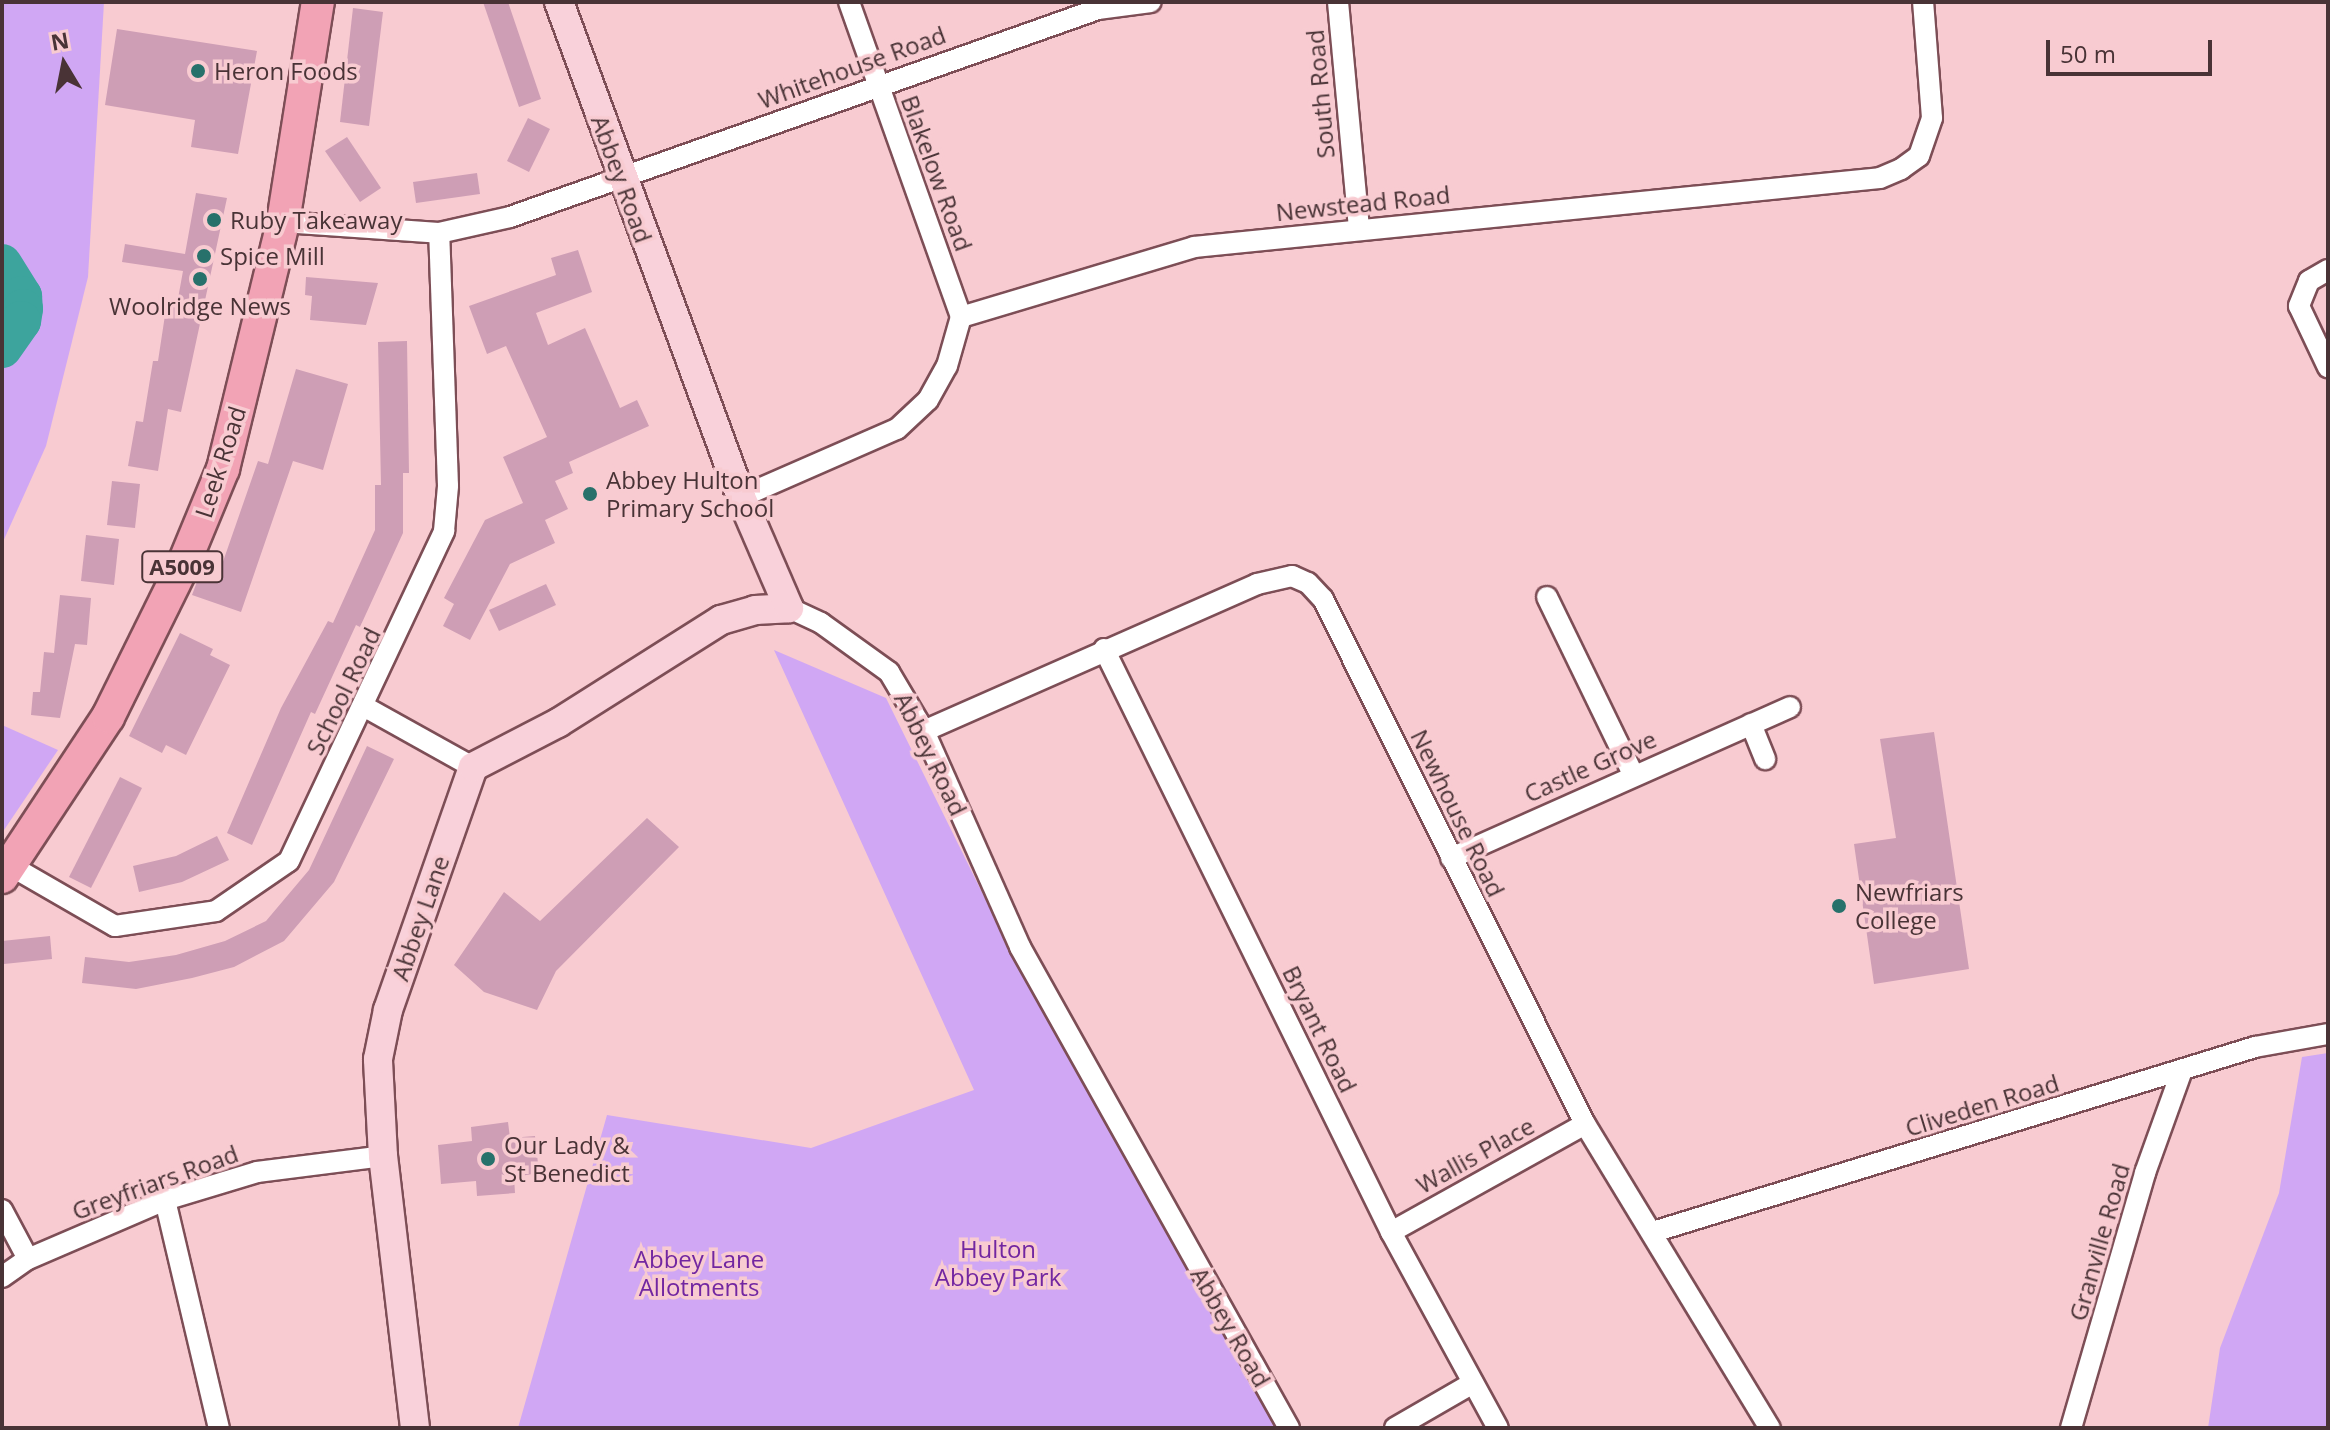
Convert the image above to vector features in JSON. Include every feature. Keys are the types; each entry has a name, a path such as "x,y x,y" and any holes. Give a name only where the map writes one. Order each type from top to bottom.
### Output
{"main road":[{"name":"Leek Road","path":"7,872 108,717 184,563 223,469 283,222 318,2"}],"street":[{"name":"Abbey Road","path":"559,2 621,178 741,497 789,608 821,623 889,672 924,731 1020,947 1289,1428"},
{"name":"Blakelow Road","path":"849,2 961,317"},
{"name":"Whitehouse Road","path":"621,178 1098,9 1151,2"},
{"name":"South Road","path":"1338,2 1359,229"},
{"name":"Newstead Road","path":"961,317 1194,247 1880,178 1919,156 1932,118 1923,2"},
{"path":"283,222 439,233 510,217 621,178"},
{"name":"School Road","path":"7,872 115,926 216,911 289,861 365,707 444,531 448,486 439,233"},
{"path":"2328,270 2309,281 2299,306 2328,367"},
{"path":"741,497 897,429 928,400 947,366 961,317"},
{"name":"Newhouse Road","path":"924,731 1104,649 1275,578 1292,576 1308,583 1323,599 1585,1124 1770,1428"},
{"path":"1547,597 1633,774"},
{"path":"365,707 473,767 558,723 721,620 755,610 789,608"},
{"name":"Bryant Road","path":"1104,649 1391,1232 1498,1428"},
{"name":"Castle Grove","path":"1451,858 1633,774 1790,707"},
{"path":"1751,724 1765,759"},
{"name":"Abbey Lane","path":"415,1428 383,1156 378,1059 388,1010 473,767"},
{"name":"Cliveden Road","path":"1653,1232 2181,1073 2255,1047 2328,1034"},
{"name":"Granville Road","path":"2071,1428 2145,1173 2181,1073"},
{"name":"Wallis Place","path":"1391,1232 1585,1124"},
{"name":"Greyfriars Road","path":"2,1277 28,1259 165,1200 257,1172 383,1156"},
{"path":"165,1200 219,1428"},
{"path":"2,1210 28,1259"},
{"path":"1395,1428 1473,1383"}],"green space":[{"path":"2,2 104,2 88,277 46,446 2,544"},
{"name":"Hulton Abbey Park","path":"774,650 886,698 1012,953 1280,1428 518,1428 607,1115 811,1148 974,1090"},
{"path":"2,725 58,750 2,833"},
{"path":"2328,1053 2328,1428 2208,1428 2220,1348 2279,1193 2302,1057"}],"building":[{"path":"483,2 508,2 541,99 519,107"},
{"path":"353,8 383,12 369,126 340,122"},
{"path":"117,29 257,51 238,154 191,147 195,120 105,105"},
{"path":"528,118 550,129 529,172 507,161"},
{"path":"347,137 381,188 360,202 325,151"},
{"path":"477,173 480,194 416,203 413,182"},
{"path":"196,193 227,198 181,412 168,409 158,471 128,466 136,421 143,422 153,361 158,361 167,302 177,304 183,271 122,262 125,244 185,254"},
{"path":"578,250 592,292 536,313 548,345 585,328 620,408 637,400 649,426 569,462 573,473 555,481 568,509 545,520 555,543 510,564 470,640 443,626 454,604 444,598 485,520 523,503 503,457 547,437 506,346 487,354 469,306 556,275 551,258"},
{"path":"306,277 378,283 366,325 310,320 312,296 305,295"},
{"path":"407,341 409,473 403,473 403,533 360,627 356,625 315,714 311,712 252,845 227,833 281,708 328,621 333,623 375,530 375,485 381,485 378,342"},
{"path":"296,369 348,384 323,470 293,461 241,612 192,595 201,571 218,576 258,461 268,464"},
{"path":"112,481 140,484 135,528 107,525"},
{"path":"86,535 119,539 114,585 81,581"},
{"path":"546,584 556,605 499,631 489,610"},
{"path":"60,595 91,598 87,645 75,644 60,718 31,715 33,692 40,692 44,652 54,653"},
{"path":"180,633 213,649 210,655 230,665 186,755 166,745 162,753 129,736"},
{"path":"1934,732 1969,969 1874,984 1854,844 1896,838 1880,739"},
{"path":"367,746 394,759 334,882 284,941 234,967 192,978 136,989 82,983 85,957 129,962 176,955 225,941 266,921 309,870"},
{"path":"120,777 142,788 91,888 69,877"},
{"path":"647,818 679,847 556,971 537,1010 484,992 454,965 504,892 540,921"},
{"path":"217,836 229,860 182,882 139,892 133,866 176,856"},
{"path":"50,936 52,959 4,964 2,941"},
{"name":"Our Lady & St Benedict","path":"508,1122 510,1138 535,1136 539,1173 514,1177 515,1193 477,1196 476,1181 441,1184 438,1145 472,1141 471,1127"}],"waterway":[{"path":"2,264 22,296 23,309 21,321 2,348"}],"place":[{"name":"Heron Foods","path":"198,71"},
{"name":"Ruby Takeaway","path":"214,220"},
{"name":"Spice Mill","path":"204,256"},
{"name":"Woolridge News","path":"200,279"},
{"name":"Abbey Hulton Primary School","path":"590,494"},
{"name":"Newfriars College","path":"1839,906"},
{"name":"Our Lady & St Benedict","path":"488,1159"}],"park label":[{"name":"Abbey Lane Allotments","path":"699,1273"}]}
